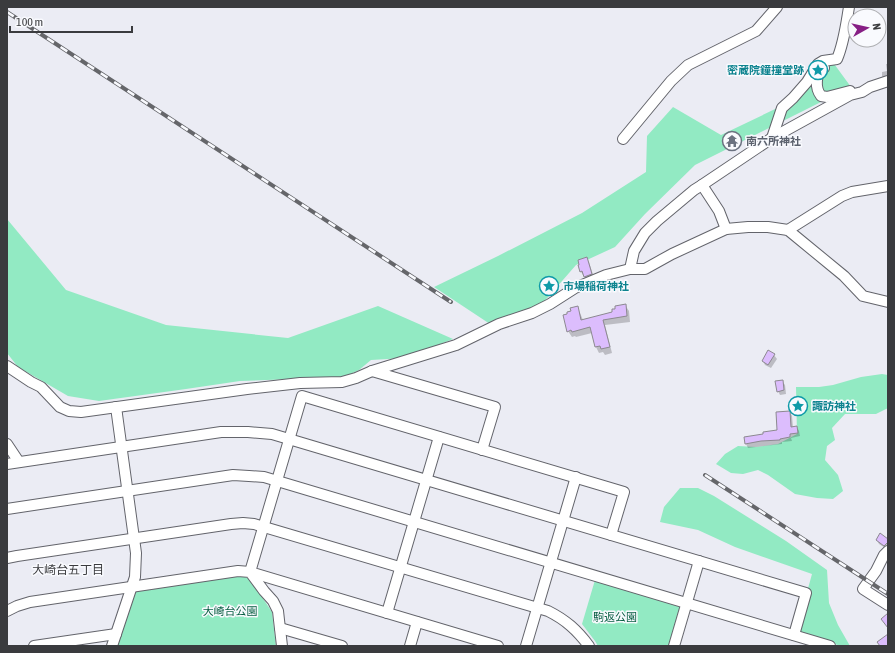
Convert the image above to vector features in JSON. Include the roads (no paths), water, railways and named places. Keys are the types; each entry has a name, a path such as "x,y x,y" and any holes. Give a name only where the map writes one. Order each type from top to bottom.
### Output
{"street":[{"path":"623,139 671,81 688,65 756,31 778,7"},
{"path":"849,7 846,30 840,54 837,59 822,69 818,75 818,92 822,96 827,97 870,87 888,81"},
{"path":"772,138 782,108 807,82 818,64 823,61 835,60"},
{"path":"630,269 634,251 645,233 694,190 772,138 850,95 862,92 870,87"},
{"path":"702,186 718,211 726,228"},
{"path":"788,230 842,196 852,192 888,186"},
{"path":"7,366 41,387 60,407 69,412 81,412 293,383 342,382 356,378 372,370 456,345 499,324 532,313 550,304 575,288 606,275 630,269 645,269 726,228 768,227 788,230 844,276 863,296 888,302"},
{"path":"372,370 495,407 482,450"},
{"path":"250,572 302,396 624,492 611,535"},
{"path":"112,646 135,577 136,564 134,538 116,407"},
{"path":"7,464 221,432 260,432 272,434 806,593 794,635"},
{"path":"387,613 439,437"},
{"path":"7,444 19,462"},
{"path":"7,509 233,475 264,477 830,646"},
{"path":"526,646 576,477"},
{"path":"7,558 134,538 243,523 254,524 548,611 569,624 589,646"},
{"path":"886,556 863,589 888,605"},
{"path":"674,646 699,560"},
{"path":"8,608 30,602 238,571 250,572 498,646"},
{"path":"250,572 273,601 278,611 282,646"},
{"path":"410,646 417,622"},
{"path":"280,628 342,646"},
{"path":"34,646 116,634"}],"railway":[{"path":"7,12 451,302"},
{"path":"705,475 888,594"}],"place":[{"name":"密蔵院鐘撞堂跡","path":"818,70"},
{"name":"南六所神社","path":"732,141"},
{"name":"市場稲荷神社","path":"549,286"},
{"name":"諏訪神社","path":"798,406"}],"district":[{"name":"大崎台五丁目","path":"68,570"}],"park label":[{"name":"大崎台公園","path":"230,611"},
{"name":"駒返公園","path":"615,617"}]}
